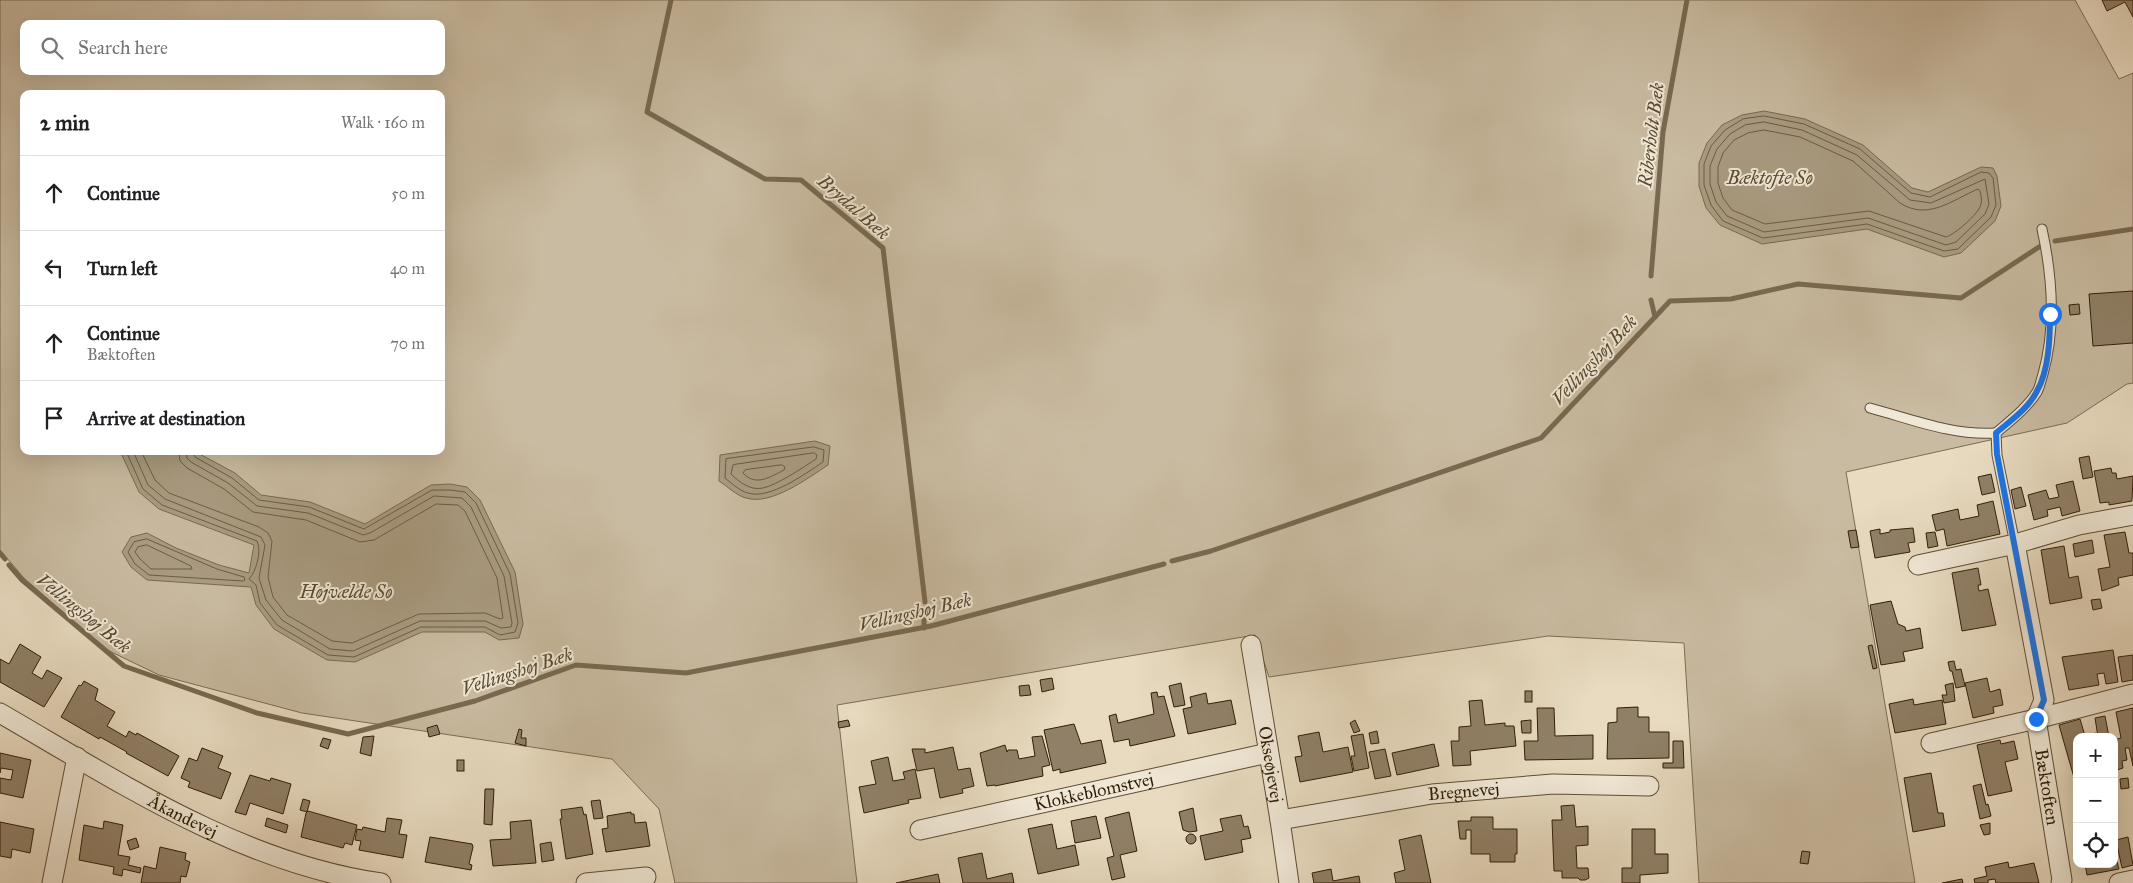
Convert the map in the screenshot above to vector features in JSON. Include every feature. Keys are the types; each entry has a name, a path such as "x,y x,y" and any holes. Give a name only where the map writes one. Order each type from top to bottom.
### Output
{"street":[{"path":"1918,565 2015,544 2079,525 2133,514"},
{"name":"Bæktoften","path":"2015,544 2044,700 2036,719 2061,883"},
{"name":"Okseøjevej","path":"1251,645 1280,820 1288,883"},
{"path":"1931,742 2036,719 2133,694"},
{"name":"Åkandevej","path":"0,713 201,826 254,850 301,866 357,880 381,883"},
{"name":"Klokkeblomstvej","path":"920,830 1268,753"},
{"path":"52,883 77,757"},
{"name":"Bregnevej","path":"1280,820 1432,794 1554,784 1649,786"},
{"path":"586,883 646,877"},
{"path":"2119,883 2133,880"}],"lane":[{"path":"1870,408 1976,434 1996,433 2024,408 2038,391 2049,352 2048,254 2042,229"},
{"path":"1996,433 1997,454 2015,544"}],"shaded area":[{"path":"0,0 2075,0 2119,79 2133,73 2133,383 2127,384 2067,423 1846,472 1915,883 1699,883 1684,643 1548,636 1269,677 1255,635 837,705 857,883 675,883 659,809 612,759 302,713 159,675 103,648 24,578 0,550"}],"water":[{"name":"Bæktofte Sø","path":"1764,111 1805,119 1863,145 1912,188 1928,192 1981,167 1993,168 1997,176 2001,206 1995,221 1961,253 1944,257 1867,229 1762,244 1720,225 1706,208 1699,186 1699,163 1707,143 1722,125 1742,115"},
{"path":"815,441 830,446 828,465 778,495 767,498 746,498 719,481 720,455"},
{"name":"Højvælde Sø","path":"122,455 201,455 235,473 261,495 310,502 365,524 431,485 450,484 467,487 480,500 515,572 523,624 519,638 499,640 485,632 422,632 355,662 327,660 274,629 256,605 251,587 147,580 131,567 122,552 131,537 147,533 176,548 219,565 249,573 254,545 159,509 139,492"}],"building":[{"path":"2102,0 2133,0 2133,17 2125,2 2107,11"},
{"path":"2133,291 2133,343 2093,346 2089,294"},
{"path":"2079,304 2080,314 2070,315 2069,305"},
{"path":"2089,456 2093,477 2083,479 2079,458"},
{"path":"2111,468 2112,473 2116,473 2117,479 2133,476 2132,501 2109,505 2109,502 2100,503 2094,471"},
{"path":"1991,474 1995,492 1982,495 1978,477"},
{"path":"2073,481 2080,511 2062,516 2060,507 2047,510 2048,516 2034,520 2028,495 2046,490 2049,499 2059,497 2056,485"},
{"path":"2021,487 2026,506 2015,509 2011,490"},
{"path":"1993,501 2000,534 1947,546 1944,529 1936,531 1932,515 1958,509 1960,520 1979,516 1977,505"},
{"path":"1913,528 1915,542 1908,543 1910,552 1875,558 1870,531 1880,529 1880,534 1890,532 1890,530"},
{"path":"1856,530 1859,547 1851,548 1848,531"},
{"path":"1935,532 1938,546 1928,548 1926,533"},
{"path":"2125,532 2129,553 2133,553 2133,575 2118,578 2119,585 2102,591 2098,569 2110,567 2104,535"},
{"path":"2092,540 2094,553 2075,557 2073,544"},
{"path":"2064,546 2069,578 2078,576 2082,598 2050,604 2041,550"},
{"path":"1978,568 1981,585 1978,585 1979,591 1988,589 1996,625 1962,631 1952,573"},
{"path":"2100,599 2102,608 2093,610 2091,600"},
{"path":"1891,601 1898,624 1905,627 1906,631 1920,628 1923,648 1903,652 1905,661 1881,665 1870,605"},
{"path":"20,644 41,657 32,673 42,679 47,670 62,678 44,707 0,682 0,659 9,664"},
{"path":"1872,645 1877,668 1873,669 1868,646"},
{"path":"2113,650 2118,682 2106,684 2104,673 2097,674 2099,685 2069,690 2062,657"},
{"path":"2133,655 2133,680 2122,682 2118,657"},
{"path":"1954,661 1956,670 1961,669 1965,686 1956,688 1948,662"},
{"path":"1052,678 1054,689 1042,692 1040,680"},
{"path":"1987,678 1990,692 2000,689 2003,705 1993,707 1994,713 1973,718 1965,683"},
{"path":"84,681 98,689 95,700 115,712 107,726 126,737 129,731 136,735 137,733 179,756 168,776 61,717 79,685 81,686"},
{"path":"1181,683 1185,705 1174,707 1169,686"},
{"path":"1953,683 1955,701 1944,703 1942,695 1947,695 1945,685"},
{"path":"1029,685 1031,695 1020,696 1019,686"},
{"path":"1525,691 1532,691 1532,702 1525,702"},
{"path":"1157,692 1158,697 1164,696 1175,736 1130,746 1129,739 1114,742 1109,716 1116,714 1118,723 1154,714 1151,693"},
{"path":"1206,693 1208,704 1231,700 1236,724 1188,734 1183,709 1192,707 1190,697"},
{"path":"1913,699 1914,705 1942,700 1946,724 1895,733 1889,704"},
{"path":"1482,700 1485,725 1505,723 1505,726 1514,726 1516,746 1470,751 1471,765 1453,766 1451,741 1459,741 1459,727 1471,726 1469,701"},
{"path":"1638,707 1638,717 1649,717 1649,732 1669,732 1669,758 1607,759 1608,723 1617,722 1617,708"},
{"path":"1537,708 1554,708 1555,736 1593,735 1593,759 1525,760 1524,741 1538,741"},
{"path":"2133,708 2133,766 2129,748 2125,748 2127,760 2122,761 2123,768 2118,770 2118,739 2121,738 2116,712"},
{"path":"2105,716 2108,733 2097,733 2095,718"},
{"path":"2080,719 2084,733 2073,733 2073,774 2059,725"},
{"path":"848,720 850,726 839,728 838,722"},
{"path":"1355,720 1360,731 1354,733 1350,723"},
{"path":"1531,720 1531,733 1522,733 1521,721"},
{"path":"1074,724 1081,744 1101,740 1106,763 1060,773 1060,769 1053,771 1044,730"},
{"path":"437,725 440,734 429,737 427,728"},
{"path":"519,729 522,730 521,738 526,738 526,746 515,743"},
{"path":"1377,731 1379,743 1371,744 1369,733"},
{"path":"1319,732 1323,752 1348,747 1353,772 1300,782 1295,757 1302,756 1298,736"},
{"path":"1363,734 1369,768 1354,771 1351,756 1355,756 1351,736"},
{"path":"374,736 371,756 360,753 363,737"},
{"path":"1042,736 1050,765 1042,767 1043,776 987,786 980,753 1005,745 1007,752 1008,750 1017,750 1019,759 1035,756 1032,737"},
{"path":"323,738 331,740 328,749 320,746"},
{"path":"2000,740 2001,744 2014,741 2018,759 2005,762 2012,791 1988,796 1977,745"},
{"path":"1673,741 1683,741 1684,768 1663,768 1663,763 1673,763"},
{"path":"1434,744 1439,766 1397,775 1392,753"},
{"path":"953,747 958,770 970,768 974,786 962,789 963,793 940,798 934,768 917,771 912,749 925,749 925,753"},
{"path":"202,748 223,756 218,768 231,773 221,799 188,787 190,782 181,778 189,758 197,761"},
{"path":"1385,749 1391,776 1375,779 1369,752"},
{"path":"0,753 31,760 23,798 0,793 0,778 11,780 13,770 1,768 0,773"},
{"path":"888,757 893,781 905,779 903,772 915,769 921,798 908,800 909,803 864,813 859,787 876,784 871,761"},
{"path":"457,760 464,760 464,771 457,771"},
{"path":"1931,773 1938,813 1943,813 1945,826 1913,832 1904,778"},
{"path":"250,775 270,781 271,778 291,784 283,814 250,803 246,815 235,812"},
{"path":"2128,778 2129,788 2121,789 2120,779"},
{"path":"1981,784 1991,816 1980,819 1973,786"},
{"path":"485,789 494,789 492,825 484,824"},
{"path":"303,799 310,801 307,812 300,810"},
{"path":"600,800 603,818 594,819 591,801"},
{"path":"1574,805 1576,827 1588,826 1588,845 1576,846 1577,868 1588,868 1589,878 1585,880 1562,878 1562,871 1554,871 1552,820 1562,820 1561,806"},
{"path":"582,807 584,815 586,814 593,854 566,859 560,819 562,819 561,810"},
{"path":"1193,808 1197,831 1189,832 1183,830 1179,812"},
{"path":"308,811 357,825 352,845 345,843 343,848 301,837"},
{"path":"631,812 631,814 634,814 635,823 646,822 650,846 606,852 602,829 608,828 607,816"},
{"path":"1129,812 1137,851 1120,855 1125,877 1112,880 1107,858 1114,856 1105,818"},
{"path":"1241,815 1244,827 1248,826 1251,838 1241,840 1243,852 1205,860 1200,836 1223,831 1220,819"},
{"path":"1096,816 1101,838 1075,843 1071,821"},
{"path":"1471,817 1493,817 1493,829 1517,829 1517,854 1515,854 1515,862 1490,862 1490,854 1471,854 1471,830 1466,830 1466,839 1460,839 1458,821 1471,821"},
{"path":"267,818 288,825 286,833 265,826"},
{"path":"387,818 402,820 399,834 407,835 403,858 359,850 361,841 355,840 357,829 362,830 363,827 385,832"},
{"path":"531,820 536,863 493,866 490,840 511,839 510,822"},
{"path":"104,821 123,825 118,855 130,857 128,865 141,868 140,873 123,869 122,876 113,874 114,867 79,860 84,825 103,829"},
{"path":"0,822 34,829 30,853 12,849 11,858 0,856"},
{"path":"1990,823 1990,834 1984,835 1980,825"},
{"path":"1052,824 1057,849 1075,845 1079,865 1038,874 1028,829"},
{"path":"1632,829 1655,829 1655,854 1668,854 1668,873 1640,875 1640,883 1622,883 1622,868 1632,868"},
{"path":"1191,834 1196,839 1191,844 1186,839"},
{"path":"1421,835 1431,883 1396,883 1394,873 1405,870 1399,840"},
{"path":"430,837 472,844 469,864 472,865 471,870 425,862"},
{"path":"2128,837 2133,865 2122,868 2118,840"},
{"path":"136,838 139,847 130,850 127,841"},
{"path":"551,842 554,860 542,862 540,844"},
{"path":"160,847 186,853 185,860 190,862 186,877 181,876 180,883 141,883 144,866 156,869"},
{"path":"1802,851 1810,852 1808,864 1800,863"},
{"path":"982,853 987,879 1012,873 1014,883 963,883 958,858"},
{"path":"2008,862 2009,868 2034,863 2039,883 1996,883 1995,879 1988,880 1988,883 1975,883 1974,879 1987,876 1985,867"},
{"path":"2118,865 2119,869 2087,875 2086,868 2118,868"},
{"path":"1331,869 1333,881 1359,876 1360,883 1314,883 1312,873"},
{"path":"938,874 940,883 896,883"},
{"path":"1962,879 1963,883 1942,883"}],"waterway":[{"name":"Brydal Bæk","path":"671,0 647,112 765,179 801,180 883,248 925,602"},
{"name":"Riberholt Bæk","path":"1651,276 1663,132 1687,0"},
{"name":"Vellingshøj Bæk","path":"2055,241 2133,229"},
{"name":"Vellingshøj Bæk","path":"1172,561 1211,551 1541,438 1670,301 1731,299 1798,284 1961,298 2039,247"},
{"name":"Riberholt Bæk","path":"1651,300 1655,317"},
{"name":"Vellingshøj Bæk","path":"0,553 5,559"},
{"name":"Vellingshøj Bæk","path":"9,565 22,580 124,666 257,713 348,734 475,701 576,665 686,673 931,626 1164,564"},
{"name":"Vellingshøj Bæk","path":"924,619 924,628"}],"route":[{"path":"2036,719 2044,700 1997,454 1996,433 2024,408 2038,391 2049,352 2050,314"}]}
